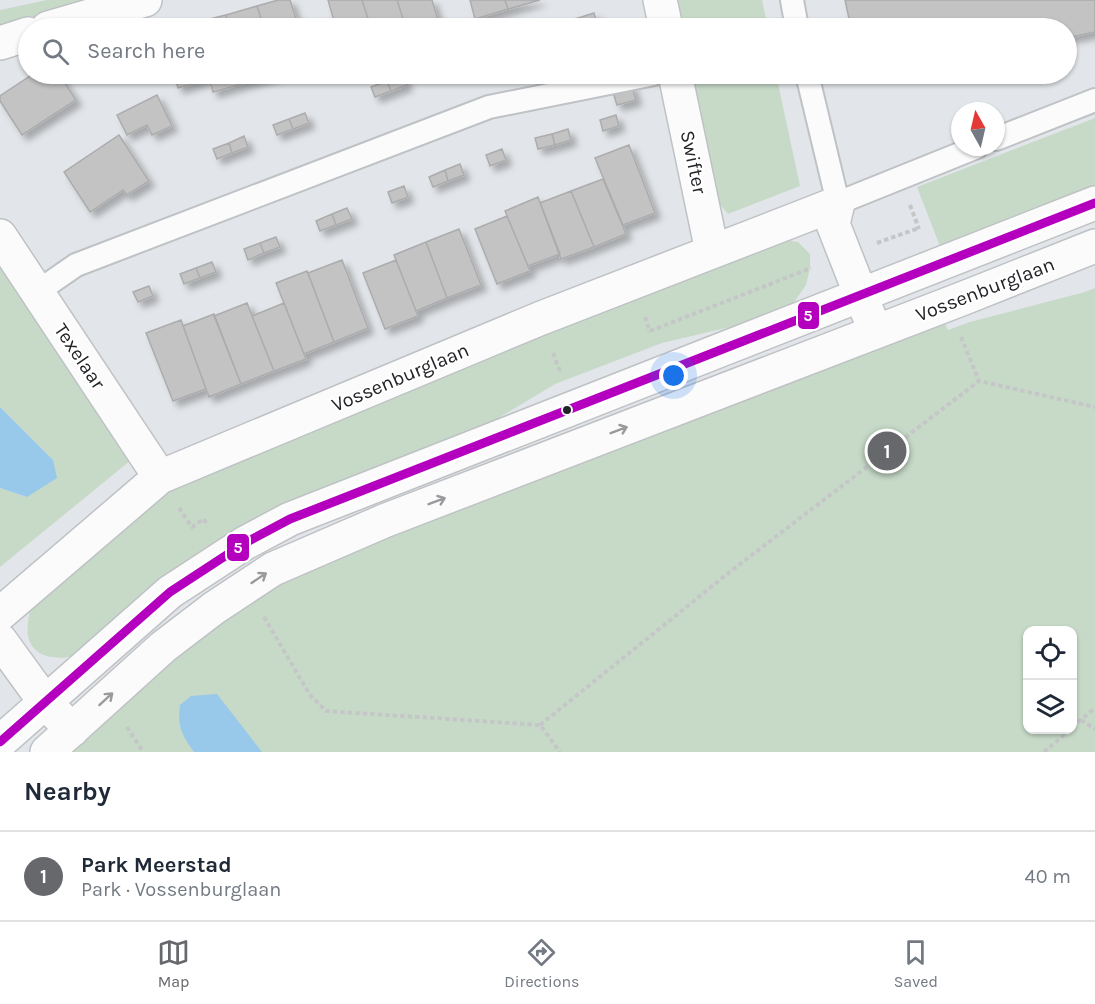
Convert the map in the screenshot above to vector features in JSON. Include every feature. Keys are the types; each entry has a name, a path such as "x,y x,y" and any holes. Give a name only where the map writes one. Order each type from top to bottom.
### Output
{"street":[{"path":"83,18 145,0"},
{"path":"660,0 664,18"},
{"path":"0,43 18,37"},
{"name":"Swifter","path":"677,84 712,251"},
{"path":"838,203 833,224 875,331"},
{"name":"Vossenburglaan","path":"0,614 160,477 539,319 838,203"},
{"name":"Vossenburglaan","path":"0,742 170,592 245,543 290,519 1095,203"},
{"name":"Texelaar","path":"0,236 160,477"},
{"name":"Vossenburglaan","path":"47,752 164,646 214,608 273,569 384,521 1095,246"},
{"path":"0,640 45,702 72,730"}],"lane":[{"path":"792,0 795,18"},
{"path":"37,292 76,266 489,107 604,84"},
{"path":"809,84 838,203"},
{"path":"1005,135 1095,100"},
{"name":"Vossenburglaan","path":"838,203 955,156"}],"path":[{"path":"650,331 919,228"},
{"path":"245,588 310,695 326,711 540,725 731,571 979,381 1095,407"},
{"path":"160,477 192,527 204,519 226,555"},
{"path":"1077,723 1095,708"},
{"path":"1081,720 1095,729"},
{"path":"540,725 560,752"},
{"path":"1044,752 1064,734"}],"green space":[{"path":"47,0 118,0 54,18 18,18 18,28 0,33 0,10"},
{"path":"676,0 762,0 766,18 680,18"},
{"path":"694,84 778,84 800,186 728,214 717,201"},
{"path":"1095,118 1095,189 941,249 917,187 997,156 1005,156 1005,153"},
{"path":"779,239 798,242 810,254 806,285 790,308 760,320 662,343 555,384 482,428 81,652 64,658 52,657 36,650 31,645 28,623 31,607 168,491 217,463"},
{"path":"0,250 136,456 0,567 0,488 27,497 53,460 0,407"},
{"path":"1095,288 1095,752 67,752 181,650 259,593 346,553 942,318 948,330"}],"water":[{"path":"0,407 53,460 57,478 27,497 0,488"},
{"path":"217,694 262,752 194,752 181,730 180,705 191,696"}],"building":[{"path":"278,0 290,0 296,18 261,18 257,6"},
{"path":"328,0 362,0 368,18 333,18"},
{"path":"362,0 397,0 403,18 368,18"},
{"path":"397,0 432,0 437,18 403,18"},
{"path":"470,0 505,0 508,9 475,18"},
{"path":"505,0 540,0 508,9"},
{"path":"845,0 1095,0 1095,32 1077,36 1077,18 849,18"},
{"path":"257,6 261,18 227,18 226,15"},
{"path":"594,13 595,18 578,18"},
{"path":"18,84 66,84 76,100 22,135 0,101 0,96"},
{"path":"177,84 192,84 178,88"},
{"path":"211,84 241,84 213,92"},
{"path":"388,84 407,84 407,85 391,91"},
{"path":"388,84 391,91 375,97 371,87"},
{"path":"631,84 636,100 617,105 612,89"},
{"path":"157,95 172,126 152,135 147,125 127,135 117,115"},
{"path":"305,113 309,123 293,129 289,119"},
{"path":"616,115 619,126 603,131 600,120"},
{"path":"289,119 293,129 277,135 273,125"},
{"path":"568,129 571,140 555,145 552,134"},
{"path":"552,134 555,145 538,149 535,138"},
{"path":"119,135 149,181 127,195 123,190 90,212 64,172"},
{"path":"244,136 248,147 232,153 229,143"},
{"path":"229,143 232,153 217,159 213,149"},
{"path":"629,145 655,213 623,225 595,158"},
{"path":"502,149 506,160 490,166 486,155"},
{"path":"460,164 464,175 448,181 445,170"},
{"path":"445,170 448,181 433,187 429,177"},
{"path":"603,179 626,234 594,247 571,191"},
{"path":"404,186 408,197 392,203 388,192"},
{"path":"571,191 594,247 561,259 540,203"},
{"path":"538,197 560,254 528,266 505,211"},
{"path":"347,208 352,219 336,225 332,214"},
{"path":"332,214 336,225 320,231 316,221"},
{"path":"507,216 530,271 497,284 475,229"},
{"path":"459,229 481,285 447,298 426,242"},
{"path":"276,237 280,247 264,253 260,243"},
{"path":"426,242 447,298 416,311 394,255"},
{"path":"260,243 264,253 248,260 244,249"},
{"path":"342,260 368,328 334,342 308,273"},
{"path":"396,260 418,316 385,329 363,273"},
{"path":"212,262 216,272 200,278 196,268"},
{"path":"196,268 200,278 184,284 180,274"},
{"path":"307,271 334,342 304,354 276,283"},
{"path":"149,286 153,296 138,302 133,292"},
{"path":"247,303 274,371 241,384 214,316"},
{"path":"284,303 306,359 274,371 252,316"},
{"path":"214,314 241,384 209,397 183,326"},
{"path":"181,320 206,389 173,401 146,333"}],"transit line":[{"name":"5","path":"0,742 170,592 245,543 290,519 1095,203"}],"place":[{"name":"Park Meerstad","path":"887,451"}]}
